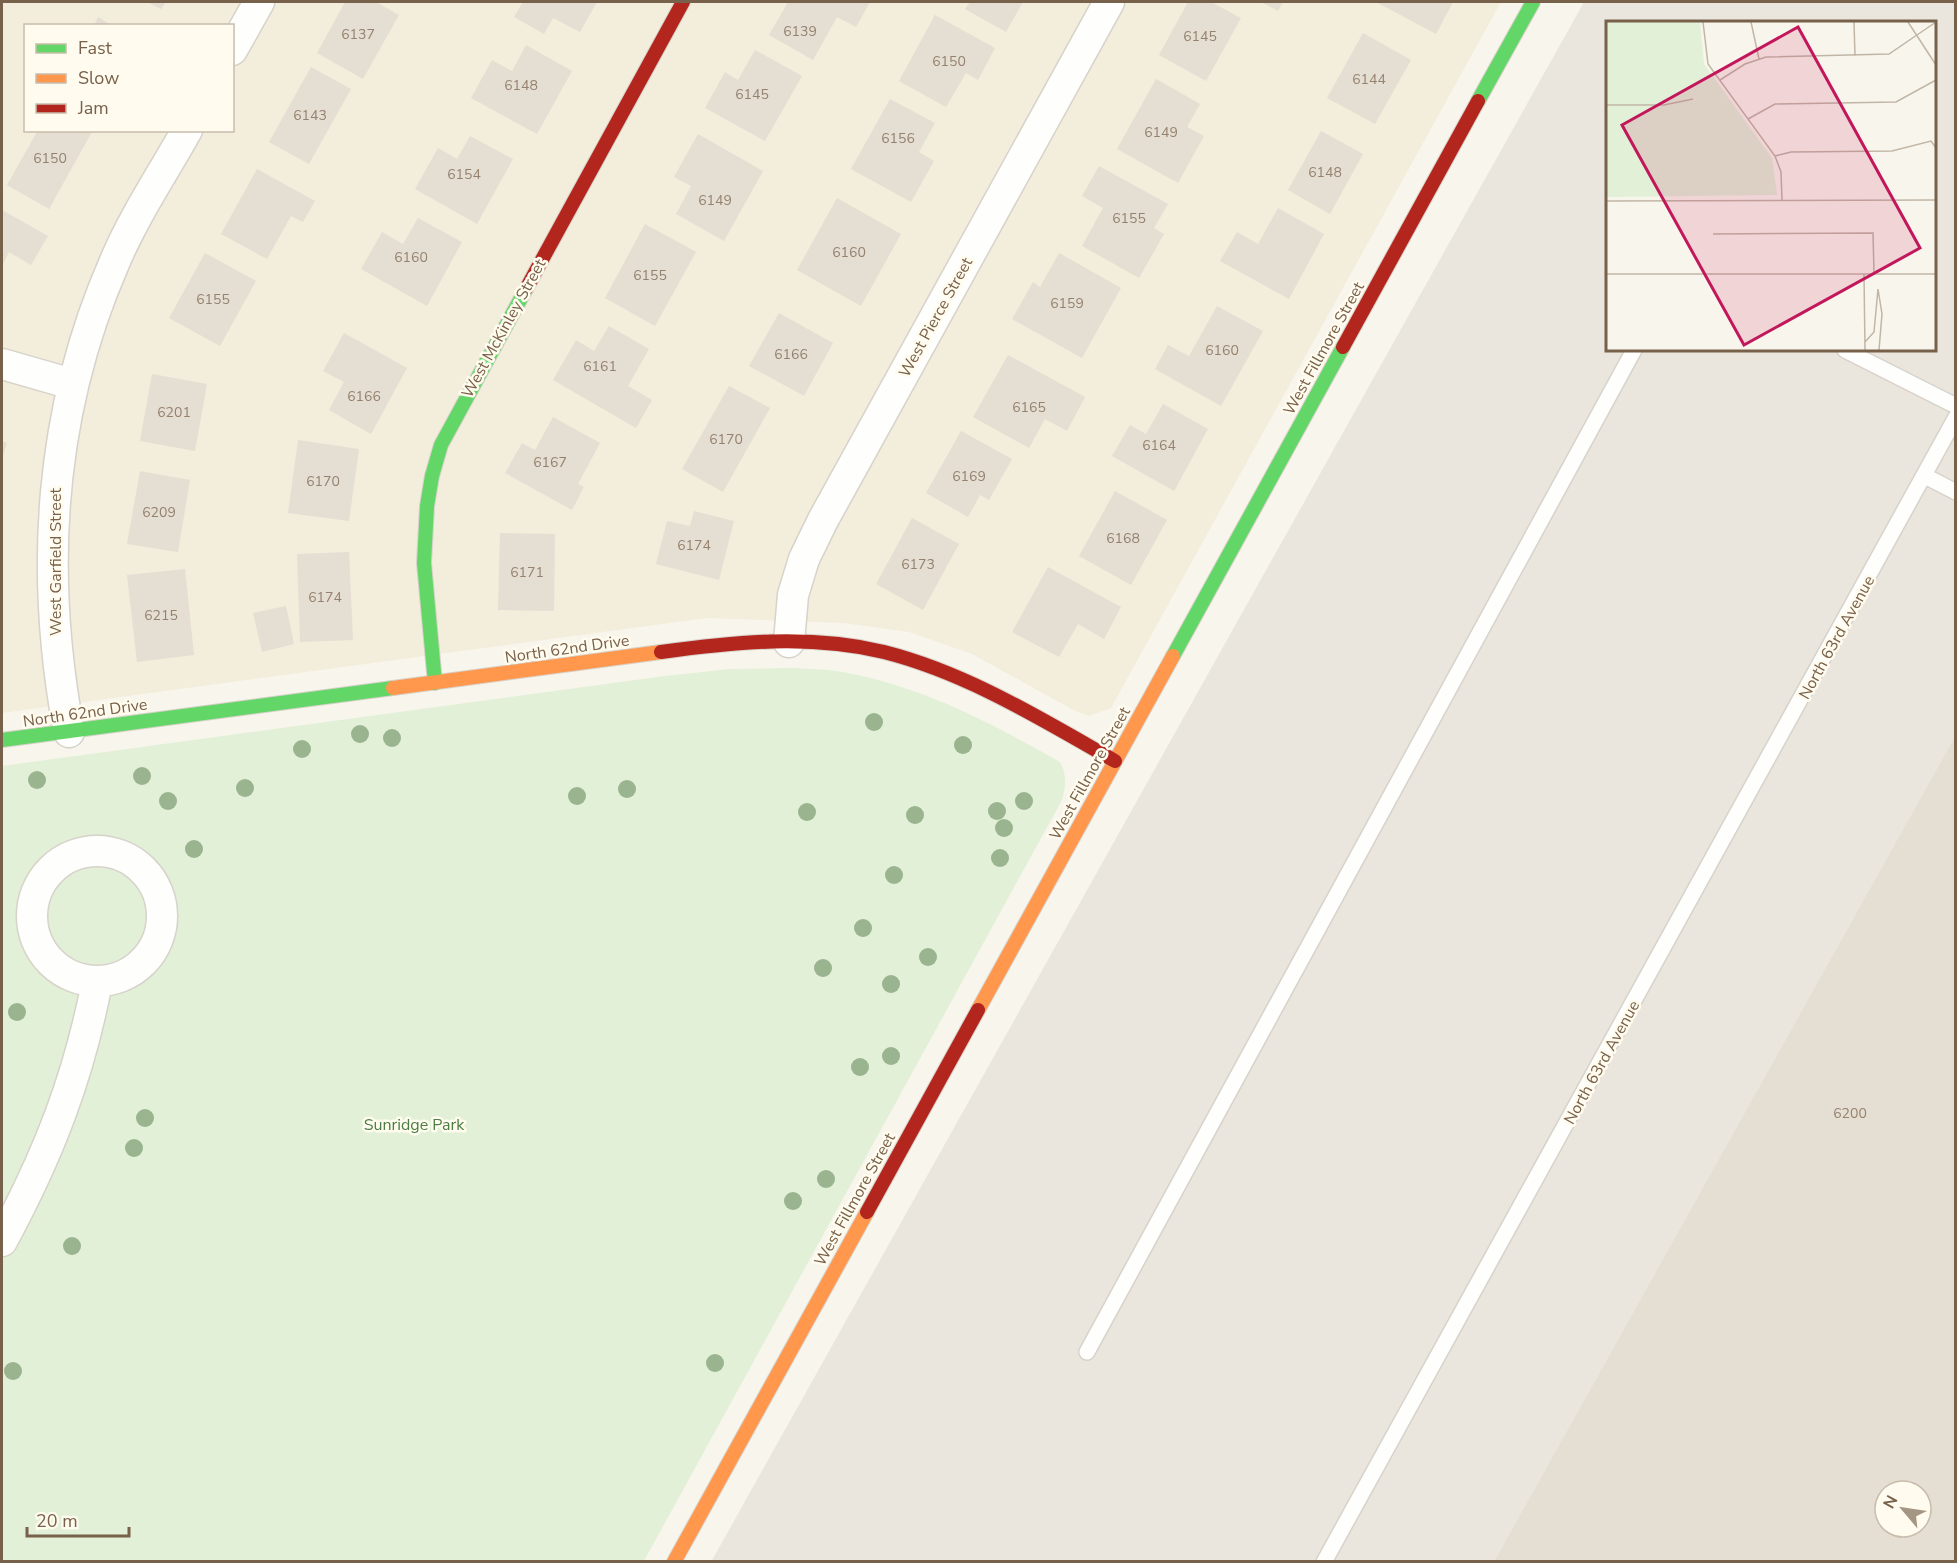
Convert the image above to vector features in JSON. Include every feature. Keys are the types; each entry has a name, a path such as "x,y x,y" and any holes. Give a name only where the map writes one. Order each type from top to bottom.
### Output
{"street":[{"path":"234,46 259,2"},
{"name":"West McKinley Street","path":"435,683 423,579 423,549 424,516 430,480 441,445 683,2"},
{"name":"West Pierce Street","path":"789,642 793,595 804,559 823,520 1109,2"},
{"name":"West Fillmore Street","path":"674,1562 1533,2"},
{"name":"West Garfield Street","path":"69,732 53,620 52,570 53,499 72,384 87,331 116,259 186,132"},
{"path":"2,364 72,384"},
{"name":"North 62nd Drive","path":"2,740 737,642 789,642 837,644 882,652 921,663 970,682 1115,761"},
{"path":"102,851 132,861 146,872 159,897 162,925 157,943 146,959 132,972 115,980 97,982 75,978 57,968 42,952 34,933 32,911 38,889 51,871 68,858 102,851"},
{"path":"2,1241 22,1203 66,1102 82,1054 97,982"}],"lane":[{"path":"1088,1352 1633,351"},
{"path":"1847,351 1956,406"},
{"name":"North 63rd Avenue","path":"1324,1562 1956,417"},
{"path":"1925,476 1956,492"}],"shaded area":[{"path":"2,2 1501,2 1111,708 1089,716 1075,711 972,654 909,632 843,623 707,618 2,713"},
{"path":"1584,2 1955,2 1955,1561 711,1562"}],"green space":[{"name":"Sunridge Park","path":"792,668 848,673 904,688 958,709 1060,762 1065,776 1064,790 1062,800 644,1561 2,1561 2,766 665,676 730,669"}],"building":[{"path":"147,2 166,2 161,9"},
{"path":"345,2 376,2 399,15 363,79 317,53"},
{"path":"523,2 597,2 580,32 553,18 544,34 514,17"},
{"path":"788,2 870,2 856,27 837,17 813,60 769,35"},
{"path":"970,2 1023,2 1006,32 965,9"},
{"path":"1188,2 1211,2 1241,18 1206,81 1159,55"},
{"path":"1261,2 1283,2 1278,11"},
{"path":"1376,2 1453,2 1436,34"},
{"path":"935,15 995,48 978,80 966,73 946,107 899,81"},
{"path":"98,17 110,24 95,24"},
{"path":"1363,33 1411,60 1375,124 1327,98"},
{"path":"526,45 572,71 537,134 471,98 492,60 512,71"},
{"path":"755,50 802,76 765,141 705,108 725,72 738,80"},
{"path":"311,67 351,89 309,164 269,142"},
{"path":"1156,79 1200,104 1187,127 1204,136 1178,183 1117,149"},
{"path":"890,99 935,123 919,152 934,161 911,202 851,169"},
{"path":"1321,131 1363,154 1330,214 1288,190"},
{"path":"37,132 92,132 49,209 7,185"},
{"path":"698,134 763,171 724,241 676,214 691,186 674,177"},
{"path":"470,136 513,159 477,224 415,189 438,148 457,159"},
{"path":"1099,166 1168,204 1154,228 1164,234 1139,278 1082,246 1103,208 1082,196"},
{"path":"257,169 315,201 303,222 291,216 267,259 221,234"},
{"path":"837,198 901,234 861,306 797,270"},
{"path":"1278,208 1324,234 1289,299 1220,261 1237,232 1258,244"},
{"path":"2,210 48,236 31,265 9,252 2,266"},
{"path":"418,218 462,242 427,306 361,269 382,232 403,244"},
{"path":"645,224 696,252 655,326 605,298"},
{"path":"205,253 256,281 220,346 169,318"},
{"path":"1059,253 1121,288 1082,358 1012,319 1033,282 1040,287"},
{"path":"1217,306 1263,331 1221,406 1155,369 1168,345 1189,356"},
{"path":"779,313 833,343 804,396 749,366"},
{"path":"609,326 649,349 628,386 652,400 636,428 553,380 576,340 594,351"},
{"path":"344,333 407,368 371,434 329,410 344,382 323,371"},
{"path":"1008,355 1085,397 1067,431 1045,419 1029,448 973,417"},
{"path":"152,374 207,384 195,451 140,441"},
{"path":"729,386 770,408 723,492 682,469"},
{"path":"1163,404 1208,429 1174,491 1112,456 1130,425 1146,434"},
{"path":"553,417 600,443 578,484 584,487 572,510 505,473 522,443 535,450"},
{"path":"961,431 1012,459 989,500 980,495 968,517 926,493"},
{"path":"298,440 359,449 349,521 288,513"},
{"path":"2,441 7,443 2,459"},
{"path":"140,471 190,480 178,552 127,544"},
{"path":"1115,491 1167,520 1131,585 1079,556"},
{"path":"694,511 734,521 719,580 656,564 667,521 690,526"},
{"path":"912,518 959,544 923,610 876,584"},
{"path":"500,533 555,534 554,611 498,610"},
{"path":"349,552 353,640 300,642 297,554"},
{"path":"1048,567 1121,607 1104,639 1078,624 1059,657 1012,632"},
{"path":"185,569 194,655 137,662 127,575"},
{"path":"286,606 294,644 262,652 253,613"},
{"path":"1956,735 1956,1562 1494,1562"}],"traffic: fast":[{"path":"1478,101 1533,2"},
{"path":"435,683 424,563 427,506 432,476 441,445 526,289"},
{"path":"1173,656 1343,347"},
{"path":"2,740 393,688"}],"traffic: slow":[{"path":"393,688 661,652"},
{"path":"978,1010 1173,656"},
{"path":"674,1562 867,1212"}],"traffic: jam":[{"path":"526,289 683,2"},
{"path":"1343,347 1478,101"},
{"path":"661,652 716,645 800,641 856,646 884,652 915,661 974,685 1115,761"},
{"path":"867,1212 978,1010"}]}
